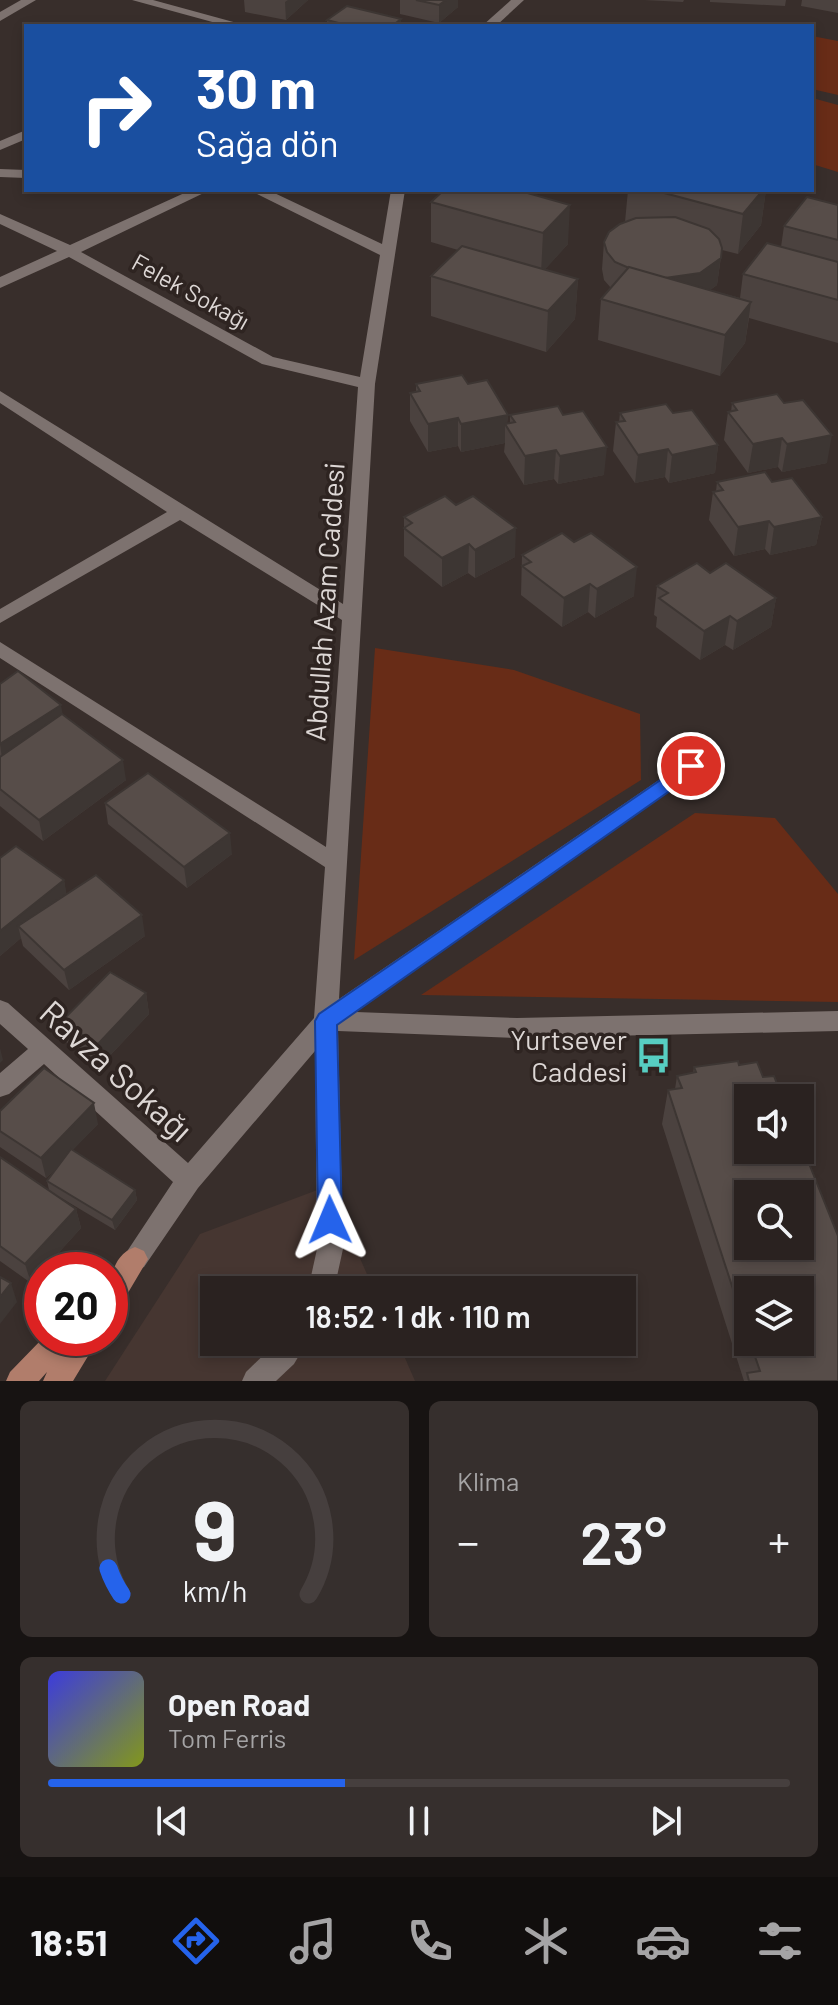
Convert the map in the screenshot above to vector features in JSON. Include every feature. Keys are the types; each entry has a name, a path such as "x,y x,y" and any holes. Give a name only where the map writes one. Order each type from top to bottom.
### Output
{"main road":[{"path":"128,1267 135,1259"},
{"path":"128,1270 135,1259"},
{"path":"20,1381 44,1356"},
{"path":"57,1381 73,1356"}],"street":[{"path":"0,17 30,0"},
{"path":"138,0 234,24"},
{"path":"490,24 518,0"},
{"path":"0,146 24,135"},
{"path":"0,173 24,174"},
{"path":"0,283 199,192"},
{"path":"260,192 388,253"},
{"name":"Abdullah Azam Caddesi","path":"324,1276 330,1249 326,1021 351,617 367,384 398,192"},
{"name":"Felek Sokağı","path":"0,218 69,251 268,361 367,384"},
{"path":"0,396 351,617"},
{"path":"0,617 181,512"},
{"path":"0,649 335,863"},
{"path":"135,1259 189,1180 326,1021 691,766"},
{"name":"Ravza Sokağı","path":"0,1010 189,1180"},
{"path":"326,1021 517,1028 838,1021"},
{"path":"0,1087 44,1050"},
{"path":"256,1381 283,1356"}],"shaded area":[{"path":"814,36 838,41 838,95 814,89"},
{"path":"814,100 838,105 838,172 814,165"},
{"path":"375,648 514,670 640,714 641,780 354,960"},
{"path":"695,813 775,818 838,894 838,1002 421,995"},
{"path":"328,1186 368,1276 200,1276 200,1356 404,1356 415,1381 105,1381 121,1356 128,1356 128,1345 200,1234"}],"building":[{"path":"416,0 446,0 439,5"},
{"path":"347,6 401,19 395,24 342,24 327,20"},
{"path":"442,192 524,192 570,205 543,233 431,202"},
{"path":"660,192 761,192 743,214"},
{"path":"807,197 838,205 838,240 784,226"},
{"path":"675,217 709,229 719,239 721,258 700,273 665,278 615,262 607,252 604,242 609,232 620,224 636,218"},
{"path":"767,243 838,262 838,300 743,274"},
{"path":"462,246 578,279 548,311 431,276"},
{"path":"629,267 751,302 725,335 601,299"},
{"path":"462,375 468,384 487,380 508,415 461,424 458,418 428,424 410,393 420,391 416,384"},
{"path":"777,394 784,403 803,400 832,435 787,444 782,438 753,444 728,412 737,410 732,403"},
{"path":"666,404 673,413 692,410 718,445 672,455 668,449 638,455 616,422 625,421 620,413"},
{"path":"558,406 563,415 583,411 607,447 560,456 556,450 525,456 505,424 515,422 510,415"},
{"path":"765,472 772,482 792,478 822,517 774,527 769,521 738,527 713,492 723,490 717,482"},
{"path":"445,496 456,505 473,496 516,528 475,550 469,544 442,558 404,528 412,523 404,517"},
{"path":"562,533 574,542 591,533 637,567 597,589 590,584 564,598 522,566 531,562 522,555"},
{"path":"697,563 710,573 726,563 776,598 737,621 730,616 704,631 659,598 668,593 657,586"},
{"path":"18,671 61,705 0,744 0,684"},
{"path":"62,714 123,760 39,820 0,789 0,757"},
{"path":"148,773 230,833 184,867 105,803"},
{"path":"16,846 64,880 0,931 0,858"},
{"path":"96,875 142,915 64,970 18,926"},
{"path":"110,972 146,993 98,1044 61,1022"},
{"path":"738,1061 739,1065 757,1062 763,1077 774,1076 777,1084 734,1084 734,1164 809,1164 838,1236 838,1381 749,1381 747,1373 760,1371 755,1356 814,1356 814,1276 734,1276 734,1292 668,1090 682,1088 677,1076 696,1072 694,1067"},
{"path":"44,1068 94,1103 41,1158 0,1131 0,1111"},
{"path":"71,1149 135,1190 112,1220 47,1181"},
{"path":"0,1157 76,1209 36,1252 24,1252 24,1263 0,1246"},
{"path":"0,1277 11,1283 0,1297"}],"place":[{"name":"Yurtsever Caddesi","path":"653,1055"}],"route":[{"path":"330,1220 326,1021 691,766"}]}
